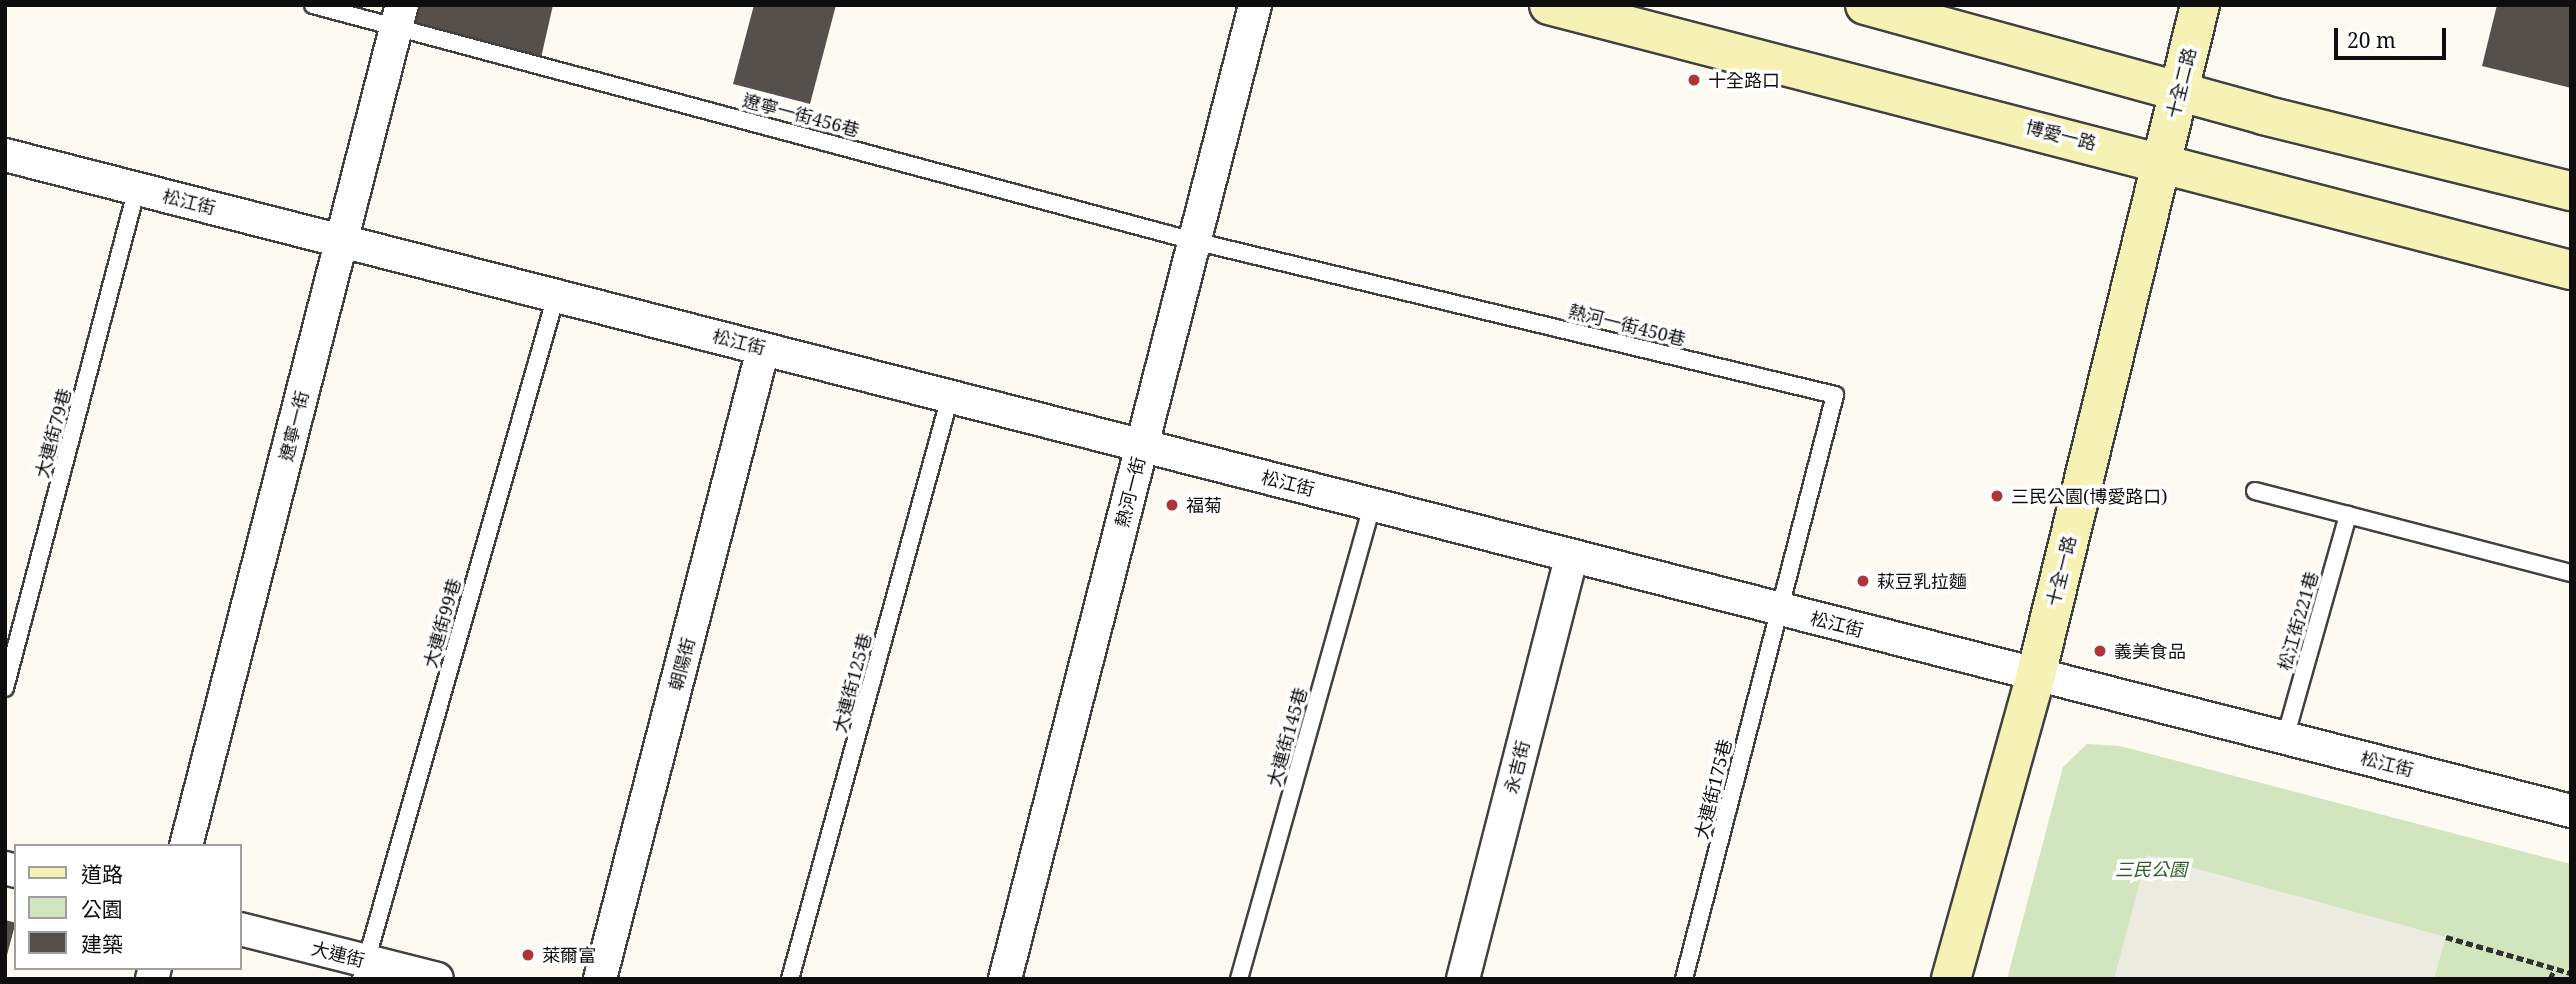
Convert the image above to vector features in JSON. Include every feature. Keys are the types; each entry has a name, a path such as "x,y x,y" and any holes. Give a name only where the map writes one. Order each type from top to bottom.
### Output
{"main road":[{"name":"博愛一路","path":"1549,5 2162,161 2571,270"},
{"path":"1865,5 2179,92 2571,191"},
{"name":"十全二路","path":"2162,161 2200,5"},
{"name":"十全一路","path":"1951,979 2036,675 2162,161"}],"street":[{"name":"熱河一街","path":"1005,979 1255,5"},
{"name":"遼寧一街","path":"187,844 399,16"},
{"name":"松江街","path":"5,155 2571,811"},
{"name":"朝陽街","path":"600,979 763,349"},
{"name":"永吉街","path":"1463,979 1572,556"},
{"name":"大連街","path":"242,930 363,970 437,979"}],"lane":[{"name":"遼寧一街456巷","path":"313,5 399,16 1194,241"},
{"name":"大連街79巷","path":"5,688 137,188"},
{"name":"熱河一街450巷","path":"1194,241 1835,395 1779,609"},
{"name":"大連街99巷","path":"363,970 556,296"},
{"name":"大連街125巷","path":"790,979 950,397"},
{"path":"2255,491 2571,573"},
{"name":"大連街145巷","path":"1239,979 1373,505"},
{"name":"松江街221巷","path":"2285,738 2348,515"},
{"name":"大連街175巷","path":"1684,979 1779,609"}],"path":[{"path":"2445,937 2571,973"},
{"path":"2550,979 2554,970"}],"green space":[{"name":"三民公園","path":"2087,744 2120,746 2571,864 2571,979 2007,979 2063,767"}],"shaded area":[{"path":"2147,855 2446,937 2434,979 2114,979"}],"building":[{"path":"417,5 553,5 541,58 412,25"},
{"path":"754,5 836,5 810,104 733,84"},
{"path":"2497,5 2571,5 2571,88 2482,66"},
{"path":"5,920 14,922 14,929 5,963"}],"place":[{"name":"十全路口","path":"1694,80"},
{"name":"三民公園(博愛路口)","path":"1997,496"},
{"name":"福菊","path":"1172,505"},
{"name":"萩豆乳拉麵","path":"1863,581"},
{"name":"義美食品","path":"2100,651"},
{"name":"萊爾富","path":"528,955"}]}
